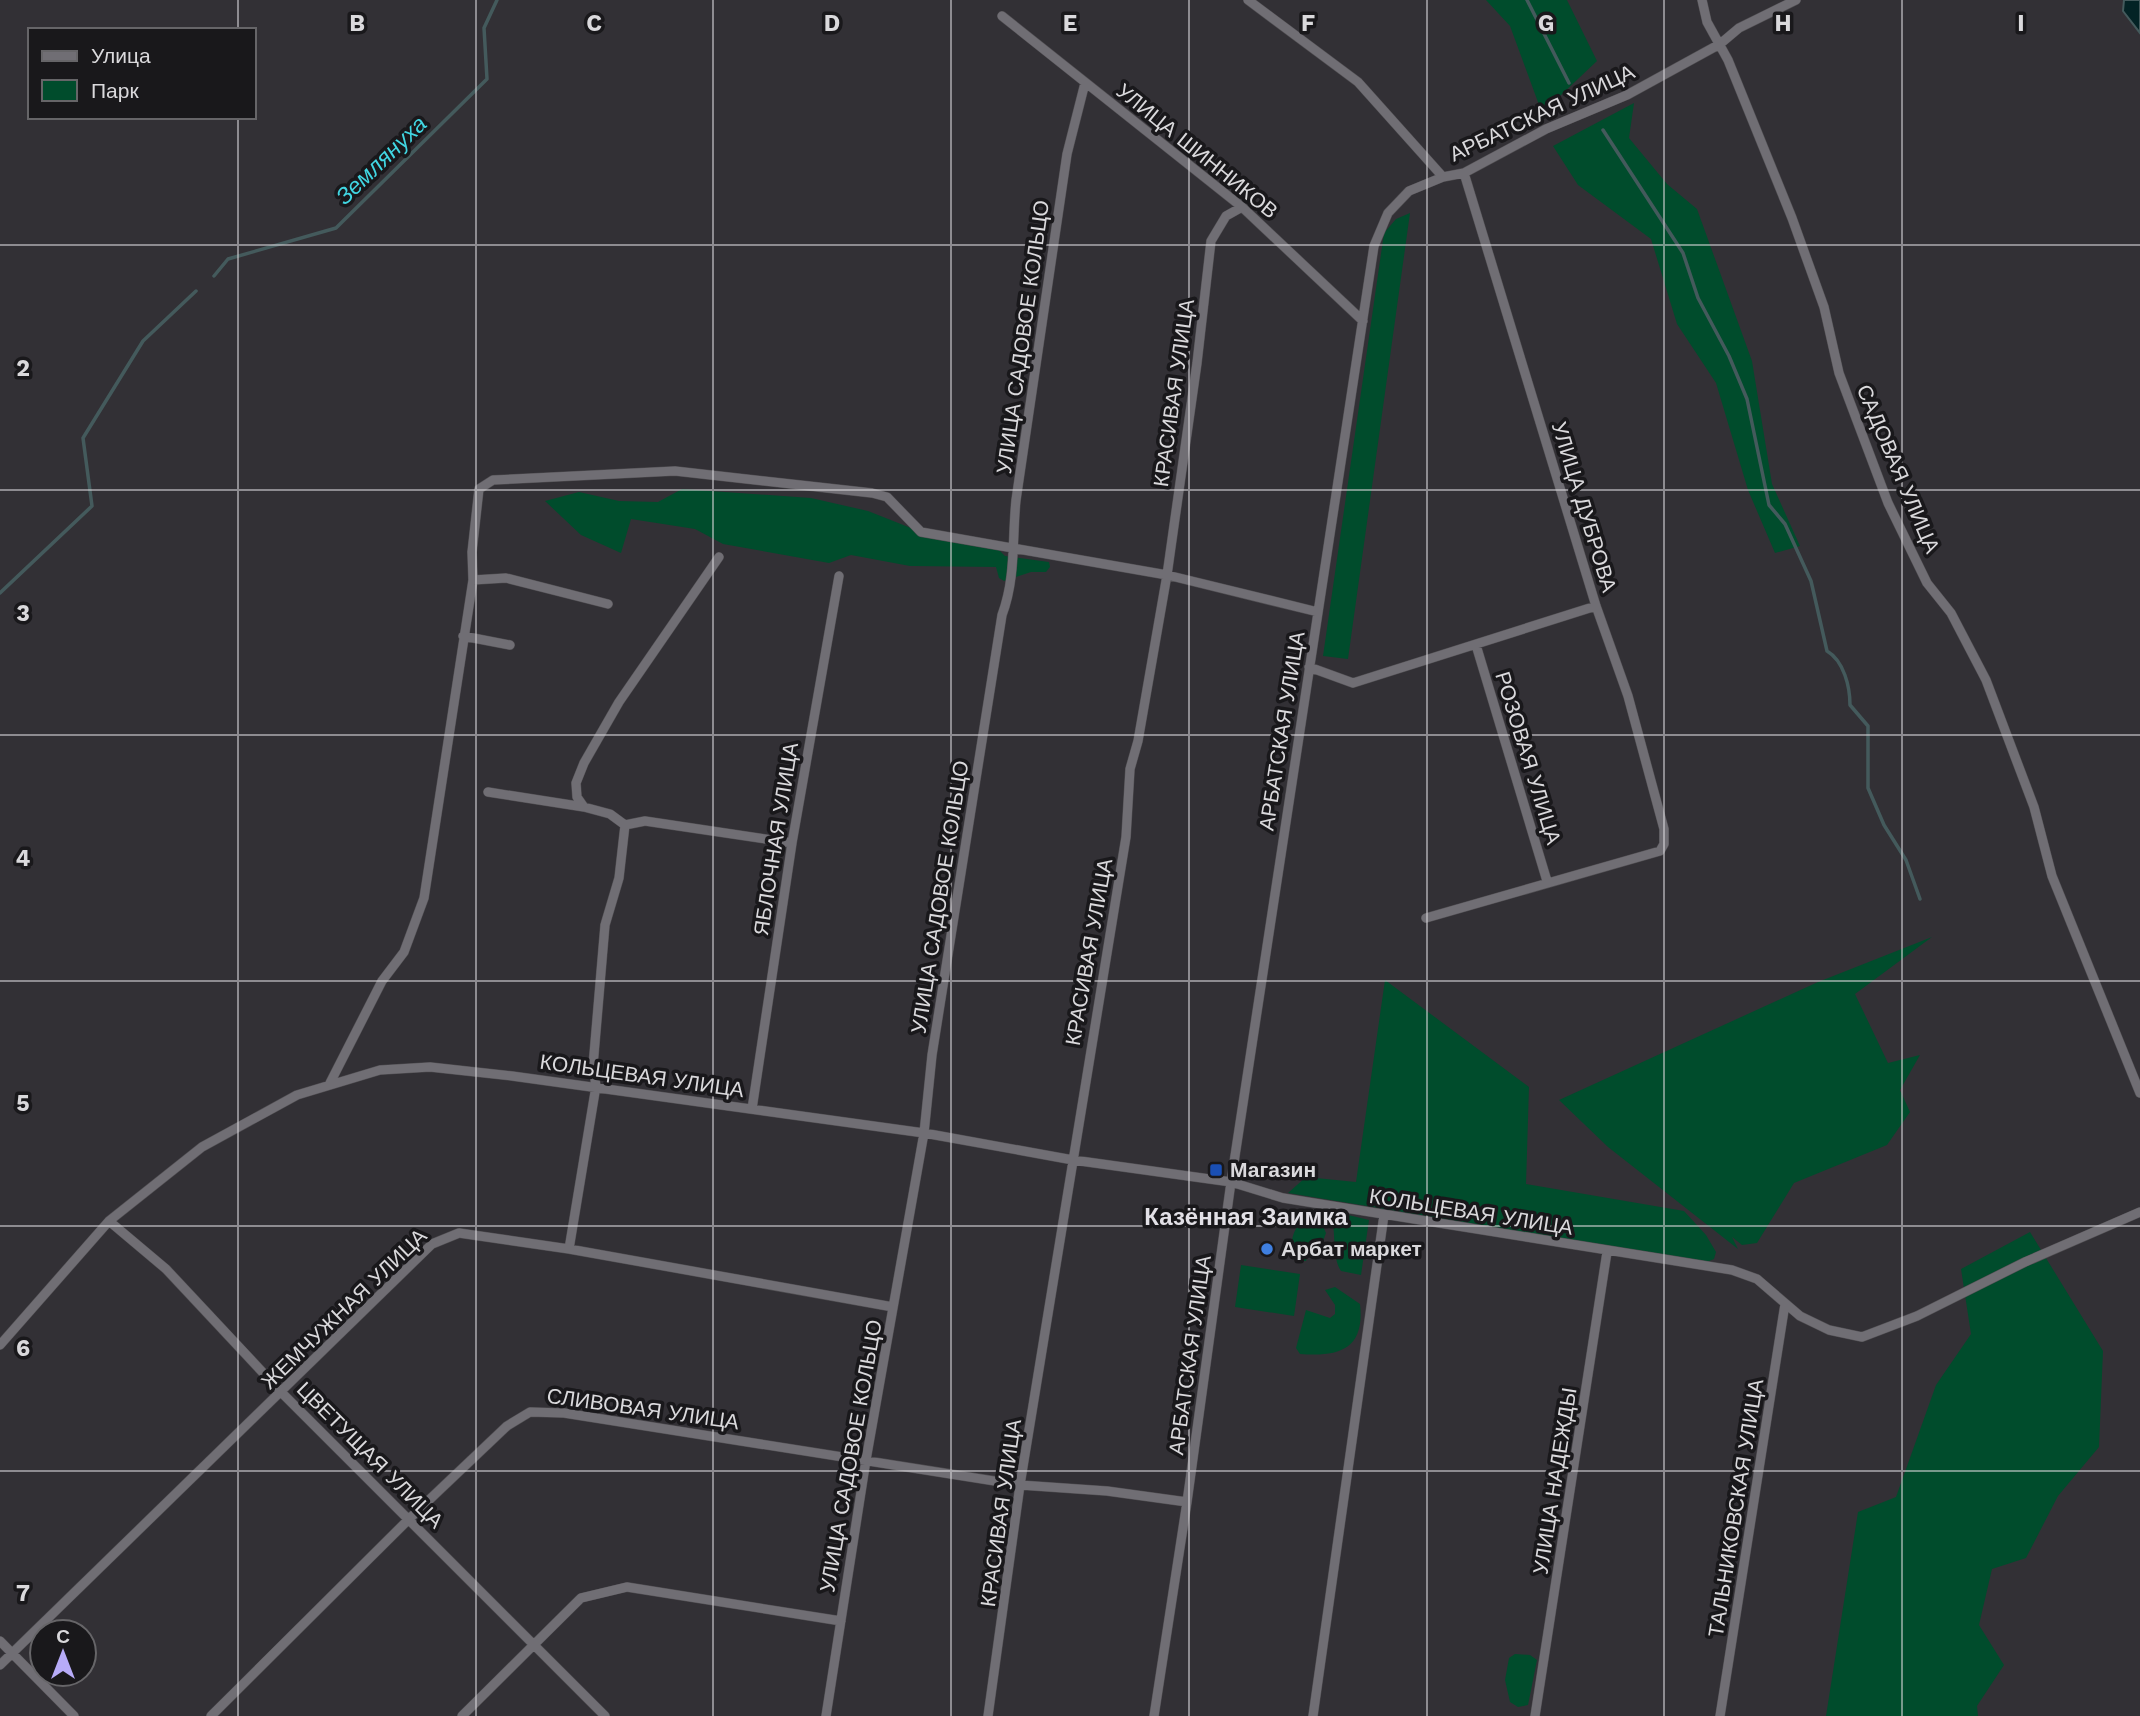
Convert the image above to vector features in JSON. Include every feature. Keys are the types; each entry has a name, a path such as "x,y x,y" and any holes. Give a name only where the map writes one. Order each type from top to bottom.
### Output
{"street":[{"path":"1248,0 1358,82 1443,177"},
{"name":"САДОВАЯ УЛИЦА","path":"1702,0 1707,22 1720,44 1792,218 1824,307 1839,373 1888,503 1927,583 1951,613 1986,680 2034,807 2052,876 2140,1093"},
{"name":"АРБАТСКАЯ УЛИЦА","path":"1154,1716 1187,1502 1231,1182 1374,246 1388,214 1409,191 1443,177 1464,173 1546,129 1627,94 1720,44 1739,28 1796,0"},
{"name":"УЛИЦА ШИННИКОВ","path":"1002,16 1242,207 1363,321"},
{"name":"УЛИЦА САДОВОЕ КОЛЬЦО","path":"826,1716 866,1460 924,1133 944,980 1015,550 1016,500 1065,168 1085,83"},
{"name":"УЛИЦА ДУБРОВА","path":"1464,173 1596,606 1628,696 1664,829 1664,844 1660,851 1547,881"},
{"name":"КРАСИВАЯ УЛИЦА","path":"988,1716 1010,1575 1020,1485 1068,1206 1073,1160 1126,837 1130,769 1138,741 1167,575 1198,363 1211,242 1226,216 1242,207"},
{"path":"330,1083 382,981 404,952 424,898 473,580 472,552 479,489 493,480 571,474 675,471 872,493 887,497 921,532 1167,575 1318,612"},
{"path":"583,807 577,797 576,783 584,763 619,702 719,557"},
{"name":"ЯБЛОЧНАЯ УЛИЦА","path":"752,1109 792,843 839,576"},
{"path":"473,580 506,578 608,604"},
{"path":"1309,667 1353,683 1596,606"},
{"path":"463,636 510,645"},
{"name":"РОЗОВАЯ УЛИЦА","path":"1476,645 1547,881"},
{"path":"488,792 583,807 610,814 625,825 645,821 792,843"},
{"path":"569,1249 596,1086 593,1066 605,925 619,878 625,825"},
{"path":"1426,918 1547,881"},
{"name":"КОЛЬЦЕВАЯ УЛИЦА","path":"0,1345 109,1221 202,1147 297,1095 380,1070 430,1067 596,1086 924,1133 1073,1160 1231,1182 1283,1199 1732,1270 1757,1279 1785,1304 1829,1330 1862,1337 1917,1316 2025,1262 2140,1212"},
{"path":"1313,1716 1384,1215"},
{"name":"ЦВЕТУЩАЯ УЛИЦА","path":"109,1221 166,1269 282,1393 605,1716"},
{"name":"ЖЕМЧУЖНАЯ УЛИЦА","path":"0,1665 432,1244 445,1237 459,1233 569,1249 894,1307"},
{"name":"УЛИЦА НАДЕЖДЫ","path":"1535,1716 1607,1252"},
{"name":"ТАЛЬНИКОВСКАЯ УЛИЦА","path":"1720,1716 1785,1304"},
{"name":"СЛИВОВАЯ УЛИЦА","path":"211,1716 409,1519 507,1426 530,1412 564,1413 1020,1485 1107,1491 1187,1502"},
{"path":"462,1716 581,1598 627,1587 841,1621"},
{"path":"0,1641 74,1716"}],"green space":[{"path":"1486,0 1567,0 1597,61 1542,113 1510,26"},
{"path":"1634,103 1629,138 1667,184 1697,209 1752,361 1772,484 1800,546 1775,553 1748,490 1716,383 1677,324 1651,239 1578,185 1553,146"},
{"path":"1410,213 1348,659 1323,656 1384,233 1396,219"},
{"path":"682,489 811,498 868,511 921,532 999,550 1005,556 1049,562 1050,567 1046,572 1031,572 1004,581 999,578 996,567 910,566 851,555 829,563 723,544 695,529 631,519 621,553 581,535 545,501 579,492 619,501 658,502"},
{"path":"1932,937 1855,994 1888,1063 1920,1055 1900,1090 1910,1112 1887,1145 1794,1183 1757,1243 1742,1245 1732,1237 1738,1249 1608,1147 1559,1100 1818,982"},
{"path":"1385,980 1529,1087 1526,1184 1684,1211 1706,1235 1716,1252 1714,1259 1707,1262 1288,1193 1306,1177 1356,1182"},
{"path":"1340,1213 1369,1220 1361,1275 1341,1271 1338,1265 1332,1219"},
{"path":"1307,1219 1321,1222 1326,1233 1322,1244 1309,1248 1306,1261 1296,1261 1291,1257 1293,1235 1298,1226"},
{"path":"2030,1232 2103,1351 2099,1447 2058,1496 2026,1558 1992,1569 1979,1625 2004,1665 1977,1706 1978,1716 1826,1716 1858,1512 1896,1497 1936,1385 1971,1334 1961,1269"},
{"path":"1241,1265 1300,1274 1294,1316 1235,1307"},
{"path":"1335,1287 1360,1304 1358,1332 1353,1341 1337,1352 1300,1354 1296,1348 1306,1310 1330,1318 1335,1314 1335,1305 1325,1290"},
{"path":"1515,1654 1530,1655 1537,1660 1528,1705 1518,1707 1510,1702 1505,1680 1509,1658"}],"water":[{"path":"2124,0 2140,0 2140,33 2123,11"}],"waterway":[{"name":"Землянуха","path":"214,276 228,259 336,228 487,79 484,28 497,0"},
{"path":"1527,0 1569,83"},
{"path":"1603,130 1683,253 1698,298 1729,356 1747,399 1769,505 1785,524 1811,581 1827,651 1838,661 1845,675 1850,705 1868,726 1868,788 1884,825 1906,860 1920,899"},
{"name":"Землянуха","path":"0,593 92,506 83,438 143,341 196,291"}],"place":[{"name":"Магазин","path":"1216,1170"},
{"name":"Арбат маркет","path":"1267,1249"}],"district":[{"name":"Казённая Заимка","path":"1246,1217"}]}
